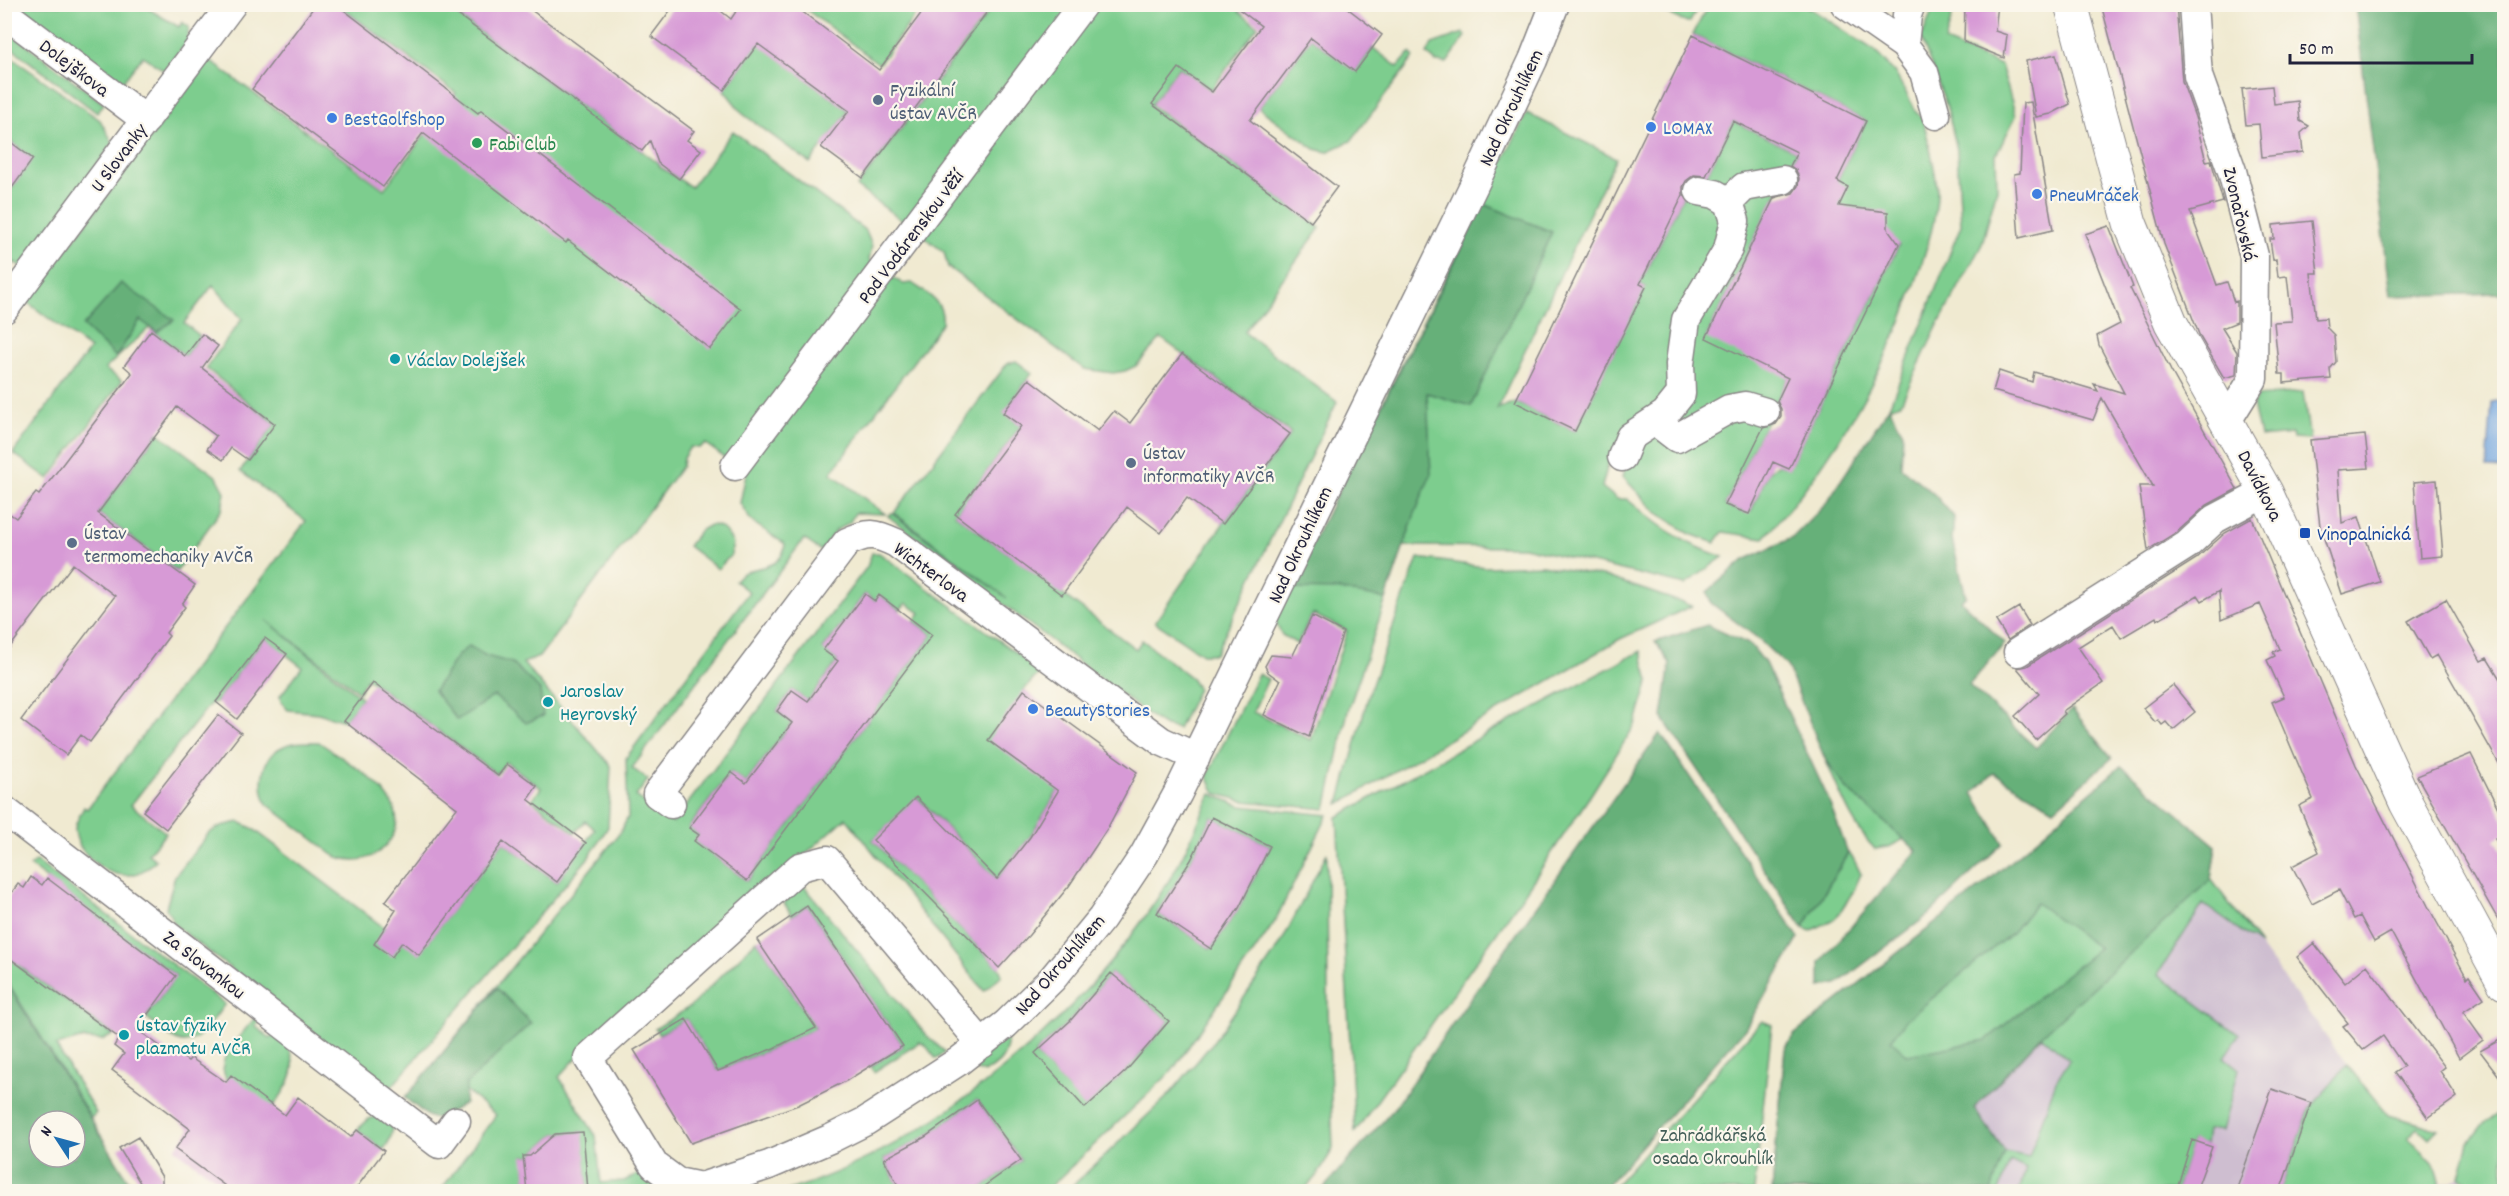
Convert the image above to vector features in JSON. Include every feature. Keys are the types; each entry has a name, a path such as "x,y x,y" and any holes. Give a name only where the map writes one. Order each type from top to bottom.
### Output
{"street":[{"name":"U Slovanky","path":"4,309 232,4"},
{"name":"Pod Vodárenskou věží","path":"735,466 1083,4"},
{"name":"Nad Okrouhlíkem","path":"982,1044 827,860 800,867 588,1058 654,1165 677,1182 701,1187 769,1165 866,1121 982,1044 1052,979 1102,918 1144,855 1196,757 1474,185 1533,60 1555,4"},
{"path":"1845,4 1904,45 1924,72 1936,115"},
{"path":"1904,45 1907,15 1911,4"},
{"name":"Davídkova","path":"2071,4 2130,223 2171,323 2266,492 2406,803 2505,983"},
{"name":"Zvonařovská","path":"2193,4 2198,76 2232,171 2254,256 2253,379 2228,421"},
{"name":"Dolejškova","path":"4,13 146,120"},
{"path":"1729,202 1744,187 1783,180"},
{"path":"1622,457 1630,437 1665,414 1681,394 1680,364 1686,320 1728,249 1735,221 1729,202 1715,194 1699,191"},
{"path":"1655,421 1677,438 1730,409 1745,406 1765,412"},
{"path":"2018,652 2187,545 2215,519 2266,492"},
{"name":"Wichterlova","path":"671,804 657,794 847,542 863,535 878,534 896,543 1161,741 1196,757"},
{"name":"Za Slovankou","path":"4,810 439,1144 456,1121"}],"shaded area":[{"path":"2211,879 2347,1065 2388,1115 2438,1129 2429,1138 2418,1128 2408,1138 2434,1164 2441,1183 2460,1177 2468,1191 1991,1191 1974,1108 2042,1035"}],"green space":[{"path":"17,5 142,5 179,27 182,22 189,27 187,42 165,71 143,56 122,83"},
{"path":"338,5 444,5 658,163 660,167 691,187 733,131 866,231 872,246 869,260 903,284 912,283 934,299 941,309 942,323 831,473 885,514 855,513 850,522 835,531 821,551 804,539 632,768 648,780 636,796 673,823 867,567 872,553 879,553 1041,671 1024,690 1058,791 1030,837 997,879 917,797 873,840 999,968 1002,975 984,991 846,818 583,1051 559,1077 596,1136 601,1183 624,1181 643,1171 658,1191 588,1191 582,1132 555,1134 530,1156 524,1156 527,1191 440,1191 496,1115 433,1065 619,834 628,817 626,758 749,592 735,581 748,571 771,565 782,554 785,544 751,521 740,503 746,474 706,444 699,448 690,447 683,458 682,466 539,657 523,663 611,766 608,827 589,857 388,1091 176,926 166,908 175,876 209,833 221,826 239,822 252,828 419,954 503,842 557,882 595,829 585,821 575,833 532,800 541,788 506,762 497,774 367,678 359,692 266,620 362,698 344,721 318,713 288,710 281,702 280,696 302,667 265,638 216,702 210,704 131,805 166,833 148,854 156,860 141,872 133,874 117,874 109,871 89,858 77,839 75,829 84,807 87,809 306,521 240,471 275,424 206,368 242,319 213,285 184,323 200,336 185,356 149,328 105,369 122,381 49,479 13,453 90,349 27,302 209,60 384,189 456,93","holes":["865,594 875,601 880,596 900,610 906,603 920,613 914,621 932,635 747,881 695,841 699,835 689,827 731,772 746,783 792,723 777,711 792,690 808,701 838,661 823,649"]},
{"path":"800,5 923,5 879,64"},
{"path":"994,5 1244,5 1239,12 1258,26 1211,90 1179,67 1151,105 1320,228 1244,332 1337,402 1215,654 1202,654 1155,622 1223,524 1291,433 1161,338 1136,366 1125,371 1113,373 1084,369 948,267 944,252 857,187"},
{"path":"1649,5 1699,5 1690,22 1687,23"},
{"path":"1708,5 1805,5 1874,50 1895,73 1916,111 1923,118 1937,187 1931,231 1921,266 1893,340 1857,411 1836,445 1789,509 1764,538 1723,532 1715,543 1690,534 1656,512 1623,477 1626,464 1608,464 1602,487 1617,499 1627,499 1683,540 1723,557 1685,585 1524,547 1404,546 1348,711 1326,809 1243,801 1215,793 1207,776 1258,674 1268,679 1253,712 1311,740 1347,631 1313,614 1297,644 1282,635 1274,620 1527,113 1616,158 1497,409 1515,402 1575,431 1645,287 1640,284 1684,194 1690,196 1701,186 1733,121 1797,152 1706,338 1837,181 1866,121 1693,35","holes":["1872,210 1899,245 1789,468 1778,464 1769,471 1751,511 1744,512 1725,505"]},
{"path":"1935,5 1955,5 1945,42 2001,65 2016,116 1996,155 1997,189 1982,244 1935,331 1901,403 1889,407 1961,225 1957,150 1947,107 1921,38"},
{"path":"2355,5 2504,5 2504,293 2391,296"},
{"path":"4,28 104,104 97,113 5,43"},
{"path":"1463,33 1466,36 1447,63 1436,62 1427,54 1432,44"},
{"path":"1311,38 1355,71 1373,48 1398,67 1410,53 1414,57 1351,141 1327,152 1315,149 1259,108"},
{"path":"758,43 849,111 810,163 743,114 724,90"},
{"path":"5,53 100,120 113,143 22,267 14,262 5,274 5,198 32,159 5,137"},
{"path":"1484,204 1552,232 1471,406 1427,393 1431,474 1386,599 1339,590 1289,589"},
{"path":"121,283 174,320 157,332 140,320 116,357 83,326"},
{"path":"1016,361 1032,373 1004,413 1021,426 955,514 1136,649 1142,640 1190,677 1198,689 1178,729 1165,726 1151,717 888,516 891,513 1007,598 894,513 1007,364"},
{"path":"2303,392 2310,440 2293,439 2292,434 2260,437 2253,404 2258,396"},
{"path":"1889,407 1903,433 1901,467 1935,495 1954,517 1952,540 1966,596 1961,601 2005,643 1969,685 2036,748 2072,709 2112,758 2054,809 1994,773 1973,793 2003,843 1927,916 1837,984 1820,987 1820,962 1917,851 1846,788 1824,757 1787,666 1756,637 1711,603 1707,592 1744,560 1792,538 1825,505"},
{"path":"158,433 217,477 225,492 222,509 177,571 98,513"},
{"path":"710,525 721,528 733,543 731,555 718,569 688,546 699,531"},
{"path":"1418,558 1485,567 1542,565 1607,577 1692,606 1620,639 1339,804 1370,690"},
{"path":"1707,625 1751,645 1765,663 1828,798 1848,853 1803,928 1662,717 1670,663 1655,642"},
{"path":"469,646 486,656 512,663 540,690 543,716 526,723 494,696 457,720 434,691 457,656"},
{"path":"1641,651 1649,681 1635,725 1524,894 1355,1132 1337,817"},
{"path":"1660,733 1799,938 1745,1029 1602,1191 1321,1191 1393,1110"},
{"path":"319,742 366,775 392,803 397,818 393,834 380,851 371,857 354,860 334,856 267,804 262,781 263,772 275,752 286,745"},
{"path":"1824,757 1846,788 1904,839 1889,847 1875,849 1852,817"},
{"path":"2121,766 2216,846 2211,879 2260,945 2203,904 2158,974 2239,1035 2224,1057 2239,1069 2222,1131 2207,1129 2205,1145 2192,1141 2176,1191 2019,1191 2026,1169 2010,1161 1999,1191 1772,1192 1785,1049 1794,1035 1982,886","holes":["2042,1036 2069,1060 2056,1081 2029,1157 2005,1152 1974,1108"]},
{"path":"2121,766 2216,846 2211,879 2042,1035 1974,1108 2005,1152 1991,1191 1772,1191 1785,1049 1794,1035 1982,886","holes":["2036,903 2099,948 1986,1040 1908,1055 1891,1040 1906,1020 2013,932"]},
{"path":"1211,794 1241,806 1328,815 1274,923 1172,1071 1052,1185 1045,1191 977,1191 1021,1160 977,1100 925,1137 884,1159 901,1191 784,1192 842,1170 898,1141 953,1107 1004,1068 1053,1024 1097,977 1137,928 1177,867","holes":["1212,817 1270,846 1239,908 1211,949 1157,913 1191,860","1111,973 1169,1021 1126,1071 1085,1107 1035,1053 1070,1021"]},
{"path":"1327,853 1328,1007 1333,1149 1318,1174 1303,1191 1067,1191 1169,1095 1215,1040 1280,945"},
{"path":"1848,853 1861,874 1853,892 1836,918 1811,931 1803,928"},
{"path":"36,861 225,1004 198,1037 184,1042 176,1040 146,1017 176,976 30,866"},
{"path":"801,887 805,887 927,1036 945,1052 936,1059 920,1042 874,1072 871,1066 903,1046 807,906 792,916 784,903"},
{"path":"757,940 816,1028 718,1071 686,1019 659,1035 655,1029 691,1006"},
{"path":"5,955 113,1035 103,1040 80,1039 56,1046 96,1113 91,1118 87,1109 5,978"},
{"path":"4,978 85,1109 27,1109 27,1169 87,1169 87,1113 135,1191 5,1191"},
{"path":"497,988 531,1023 466,1084 465,1103 439,1119 429,1117 405,1098"},
{"path":"255,1018 259,1021 255,1026 270,1038 275,1034 286,1044 292,1054 292,1075 281,1096 266,1116 235,1090 224,1074 223,1065 226,1055"},
{"name":"Zahrádkářská osada Okrouhlík","path":"1762,1021 1772,1025 1754,1191 1610,1191"},
{"path":"1007,1036 1005,1053 995,1066 984,1072 969,1068"},
{"path":"2347,1065 2388,1115 2438,1129 2429,1138 2418,1128 2408,1138 2434,1164 2442,1191 2280,1191 2309,1110"},
{"path":"2504,1110 2504,1191 2482,1191 2460,1177 2469,1142 2484,1123"},
{"path":"378,1116 389,1122 392,1130 383,1150 357,1130 369,1119"}],"water":[{"path":"2504,400 2504,469 2487,468 2492,402"}],"building":[{"path":"316,4 336,4 478,113 481,110 741,309 710,349 568,240 566,243 423,133 383,187 252,89"},
{"path":"443,4 523,4 694,131 687,140 701,150 679,179 658,163 650,141 642,151"},
{"name":"Fyzikální ústav AVČR","path":"675,4 712,4 731,19 741,4 792,4 879,70 928,4 993,4 863,178 821,147 849,111 758,44 724,90 651,36"},
{"path":"1232,4 1342,4 1382,35 1355,72 1311,38 1250,120 1337,187 1311,222 1152,104 1179,68 1212,92 1261,26"},
{"path":"1965,4 1998,4 1995,31 2007,35 2004,58 1964,42"},
{"path":"2101,4 2176,4 2182,81 2195,117 2206,161 2211,160 2223,202 2190,211 2217,285 2227,282 2234,302 2237,301 2237,322 2222,328 2237,352 2236,375 2224,378 2200,337 2164,244"},
{"path":"1693,35 1866,121 1837,181 1848,187 1839,206 1888,212 1888,229 1899,244 1789,469 1773,462 1749,514 1725,505 1763,428 1776,424 1781,417 1781,409 1777,401 1788,378 1706,338 1774,198 1793,193 1798,186 1799,178 1796,170 1790,166 1797,152 1733,121 1706,176 1694,175 1686,181 1683,195 1640,284 1646,287 1575,431 1515,402"},
{"path":"2056,54 2070,104 2051,114 2036,117 2026,61"},
{"path":"2272,86 2274,104 2298,101 2300,121 2309,126 2301,133 2303,152 2262,157 2259,124 2246,125 2242,89"},
{"path":"2031,102 2053,230 2019,238 2014,174 2020,173 2023,103"},
{"path":"4,137 33,159 4,199"},
{"path":"2312,221 2318,273 2311,273 2316,319 2326,318 2327,328 2334,335 2336,362 2330,369 2331,379 2284,383 2284,374 2279,374 2274,322 2292,321 2287,276 2278,277 2270,239 2274,239 2273,225"},
{"path":"2109,226 2133,287 2130,288 2171,371 2237,489 2207,505 2177,532 2148,550 2139,486 2153,486 2102,398 2093,420 1993,391 1999,371 2032,382 2034,372 2098,391 2094,384 2124,393 2099,345 2097,336 2120,324 2085,234"},
{"name":"Ústav termomechaniky AVČR","path":"151,330 185,356 202,334 218,346 202,368 275,424 248,460 231,448 223,460 207,449 216,436 177,407 98,513 195,585 182,604 185,607 166,633 169,636 90,742 81,735 66,755 21,720 115,596 73,564 4,655 4,510 16,518 36,493 39,495 132,373 124,366"},
{"name":"Ústav informatiky AVČR","path":"1182,354 1290,434 1223,524 1187,498 1161,533 1127,507 1062,595 955,514 1021,426 1003,413 1029,379 1098,431 1114,411 1130,423"},
{"path":"2365,435 2369,468 2338,470 2342,523 2359,517 2380,582 2342,594 2320,526 2310,440"},
{"path":"2437,480 2443,556 2420,558 2414,482"},
{"path":"2252,518 2356,765 2467,978 2469,976 2484,998 2463,1012 2483,1040 2459,1058 2391,932 2374,942 2360,916 2354,919 2339,890 2312,904 2292,866 2319,852 2299,806 2313,799 2272,702 2284,697 2267,660 2275,656 2273,652 2280,649 2260,604 2221,620 2219,591 2202,601 2198,595 2157,620 2156,617 2121,638 2113,625 2078,647 2103,683 2063,711 2065,714 2036,740 2015,716 2039,694 2017,668 2027,666 2196,559 2225,533"},
{"path":"865,594 875,601 879,595 932,635 747,881 694,841 699,835 689,828 731,772 746,783 792,723 777,711 792,690 808,701 838,661 823,650"},
{"path":"2446,599 2481,661 2487,658 2505,687 2505,774 2437,655 2430,659 2408,621"},
{"path":"2019,607 2030,625 2008,640 1996,621"},
{"path":"1312,616 1343,632 1309,737 1264,715 1280,681 1268,672 1265,666 1271,655 1292,657"},
{"path":"265,638 287,654 237,719 216,702"},
{"path":"373,683 498,776 507,764 537,786 528,799 586,843 557,882 503,842 419,955 402,942 392,957 374,944 396,910 385,902 457,808 344,721"},
{"path":"2173,685 2195,712 2173,730 2166,722 2162,725 2158,720 2155,722 2143,708"},
{"path":"1024,690 1137,772 1107,829 1069,886 999,968 873,840 916,797 997,879 1030,837 1058,791 988,740"},
{"path":"218,715 241,733 166,829 143,811"},
{"path":"2471,754 2505,822 2505,834 2495,839 2505,856 2505,932 2417,776"},
{"path":"1212,817 1270,846 1239,908 1211,949 1157,913 1191,860"},
{"name":"Ústav fyziky plazmatu AVČR","path":"31,877 42,885 47,878 176,976 137,1029 172,1055 174,1051 188,1061 191,1058 226,1082 231,1075 285,1115 298,1097 351,1137 357,1130 384,1151 354,1191 232,1191 175,1149 190,1129 112,1070 124,1054 114,1046 119,1038 4,954 4,903 18,884 24,888"},
{"path":"807,906 903,1046 846,1081 798,1105 691,1143 634,1050 686,1019 718,1071 816,1028 757,940"},
{"path":"2314,943 2345,983 2367,965 2445,1067 2440,1071 2457,1097 2428,1118 2395,1072 2404,1066 2383,1036 2363,1050 2343,1026 2348,1023 2297,957"},
{"path":"1111,973 1169,1021 1126,1071 1085,1108 1035,1053 1070,1021"},
{"path":"2505,1037 2505,1084 2480,1051"},
{"path":"2272,1089 2311,1103 2280,1191 2236,1191"},
{"path":"977,1100 1021,1160 977,1191 901,1191 884,1159 925,1137"},
{"path":"583,1132 588,1191 527,1191 523,1156 530,1156 555,1134"},
{"path":"138,1137 162,1177 162,1185 151,1191 145,1191 119,1148"},
{"path":"2192,1140 2212,1147 2196,1191 2176,1191"}],"place":[{"name":"Fyzikální ústav AVČR","path":"878,100"},
{"name":"BestGolfShop","path":"332,118"},
{"name":"LOMAX","path":"1651,127"},
{"name":"Fabi Club","path":"477,143"},
{"name":"PneuMráček","path":"2037,194"},
{"name":"Václav Dolejšek","path":"395,359"},
{"name":"Ústav informatiky AVČR","path":"1131,463"},
{"name":"Vinopalnická","path":"2305,533"},
{"name":"Ústav termomechaniky AVČR","path":"72,543"},
{"name":"Jaroslav Heyrovský","path":"548,702"},
{"name":"BeautyStories","path":"1033,709"},
{"name":"Ústav fyziky plazmatu AVČR","path":"124,1035"}]}
